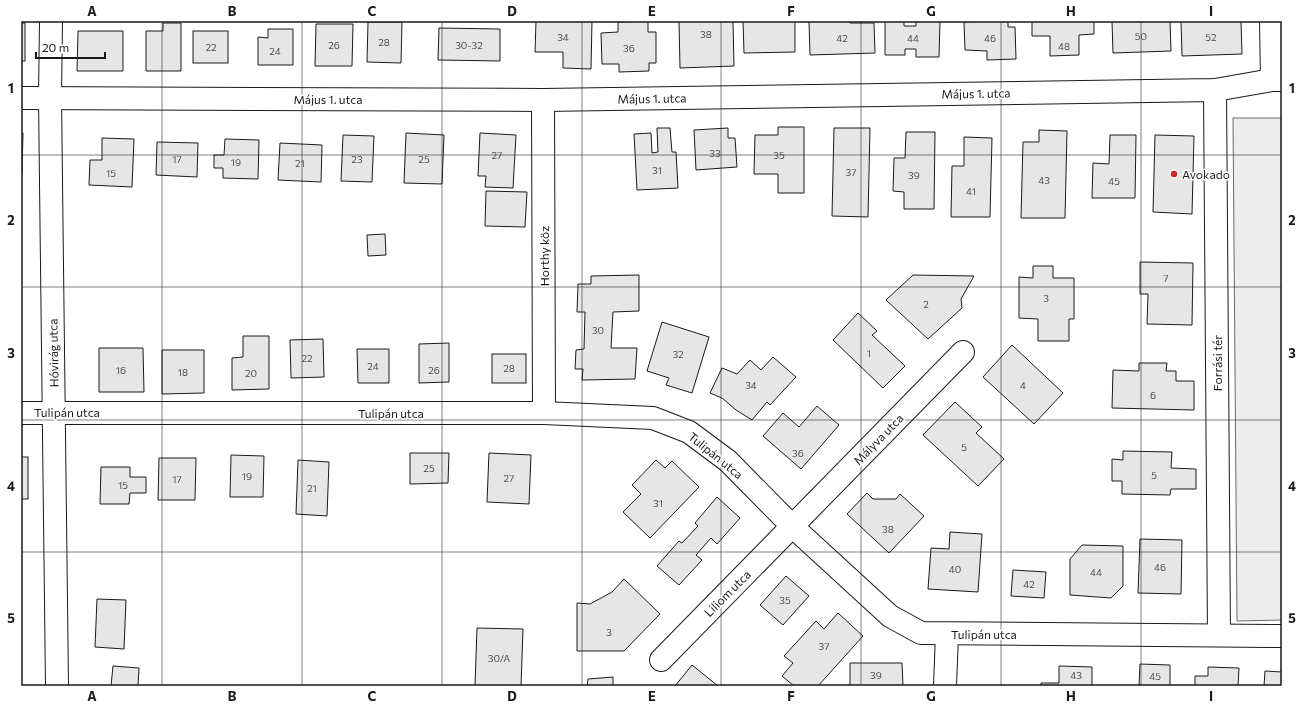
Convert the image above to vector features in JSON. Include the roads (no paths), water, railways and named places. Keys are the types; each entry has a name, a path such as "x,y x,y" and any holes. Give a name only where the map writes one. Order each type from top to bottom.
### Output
{"street":[{"name":"Hóvirág utca","path":"51,21 50,97 57,686"},
{"path":"1271,21 1277,80"},
{"name":"Május 1. utca","path":"21,98 543,100 1215,90 1277,80"},
{"name":"Forrási tér","path":"1215,90 1219,635"},
{"name":"Horthy köz","path":"543,100 544,413"},
{"name":"Mályva utca","path":"793,527 963,352"},
{"name":"Tulipán utca","path":"21,413 544,413 653,418 690,432 728,461 793,527 890,616 920,633 1282,636"},
{"name":"Liliom utca","path":"661,660 793,527"},
{"path":"945,686 947,634"}],"place":[{"name":"Avokado","path":"1174,174"}]}
